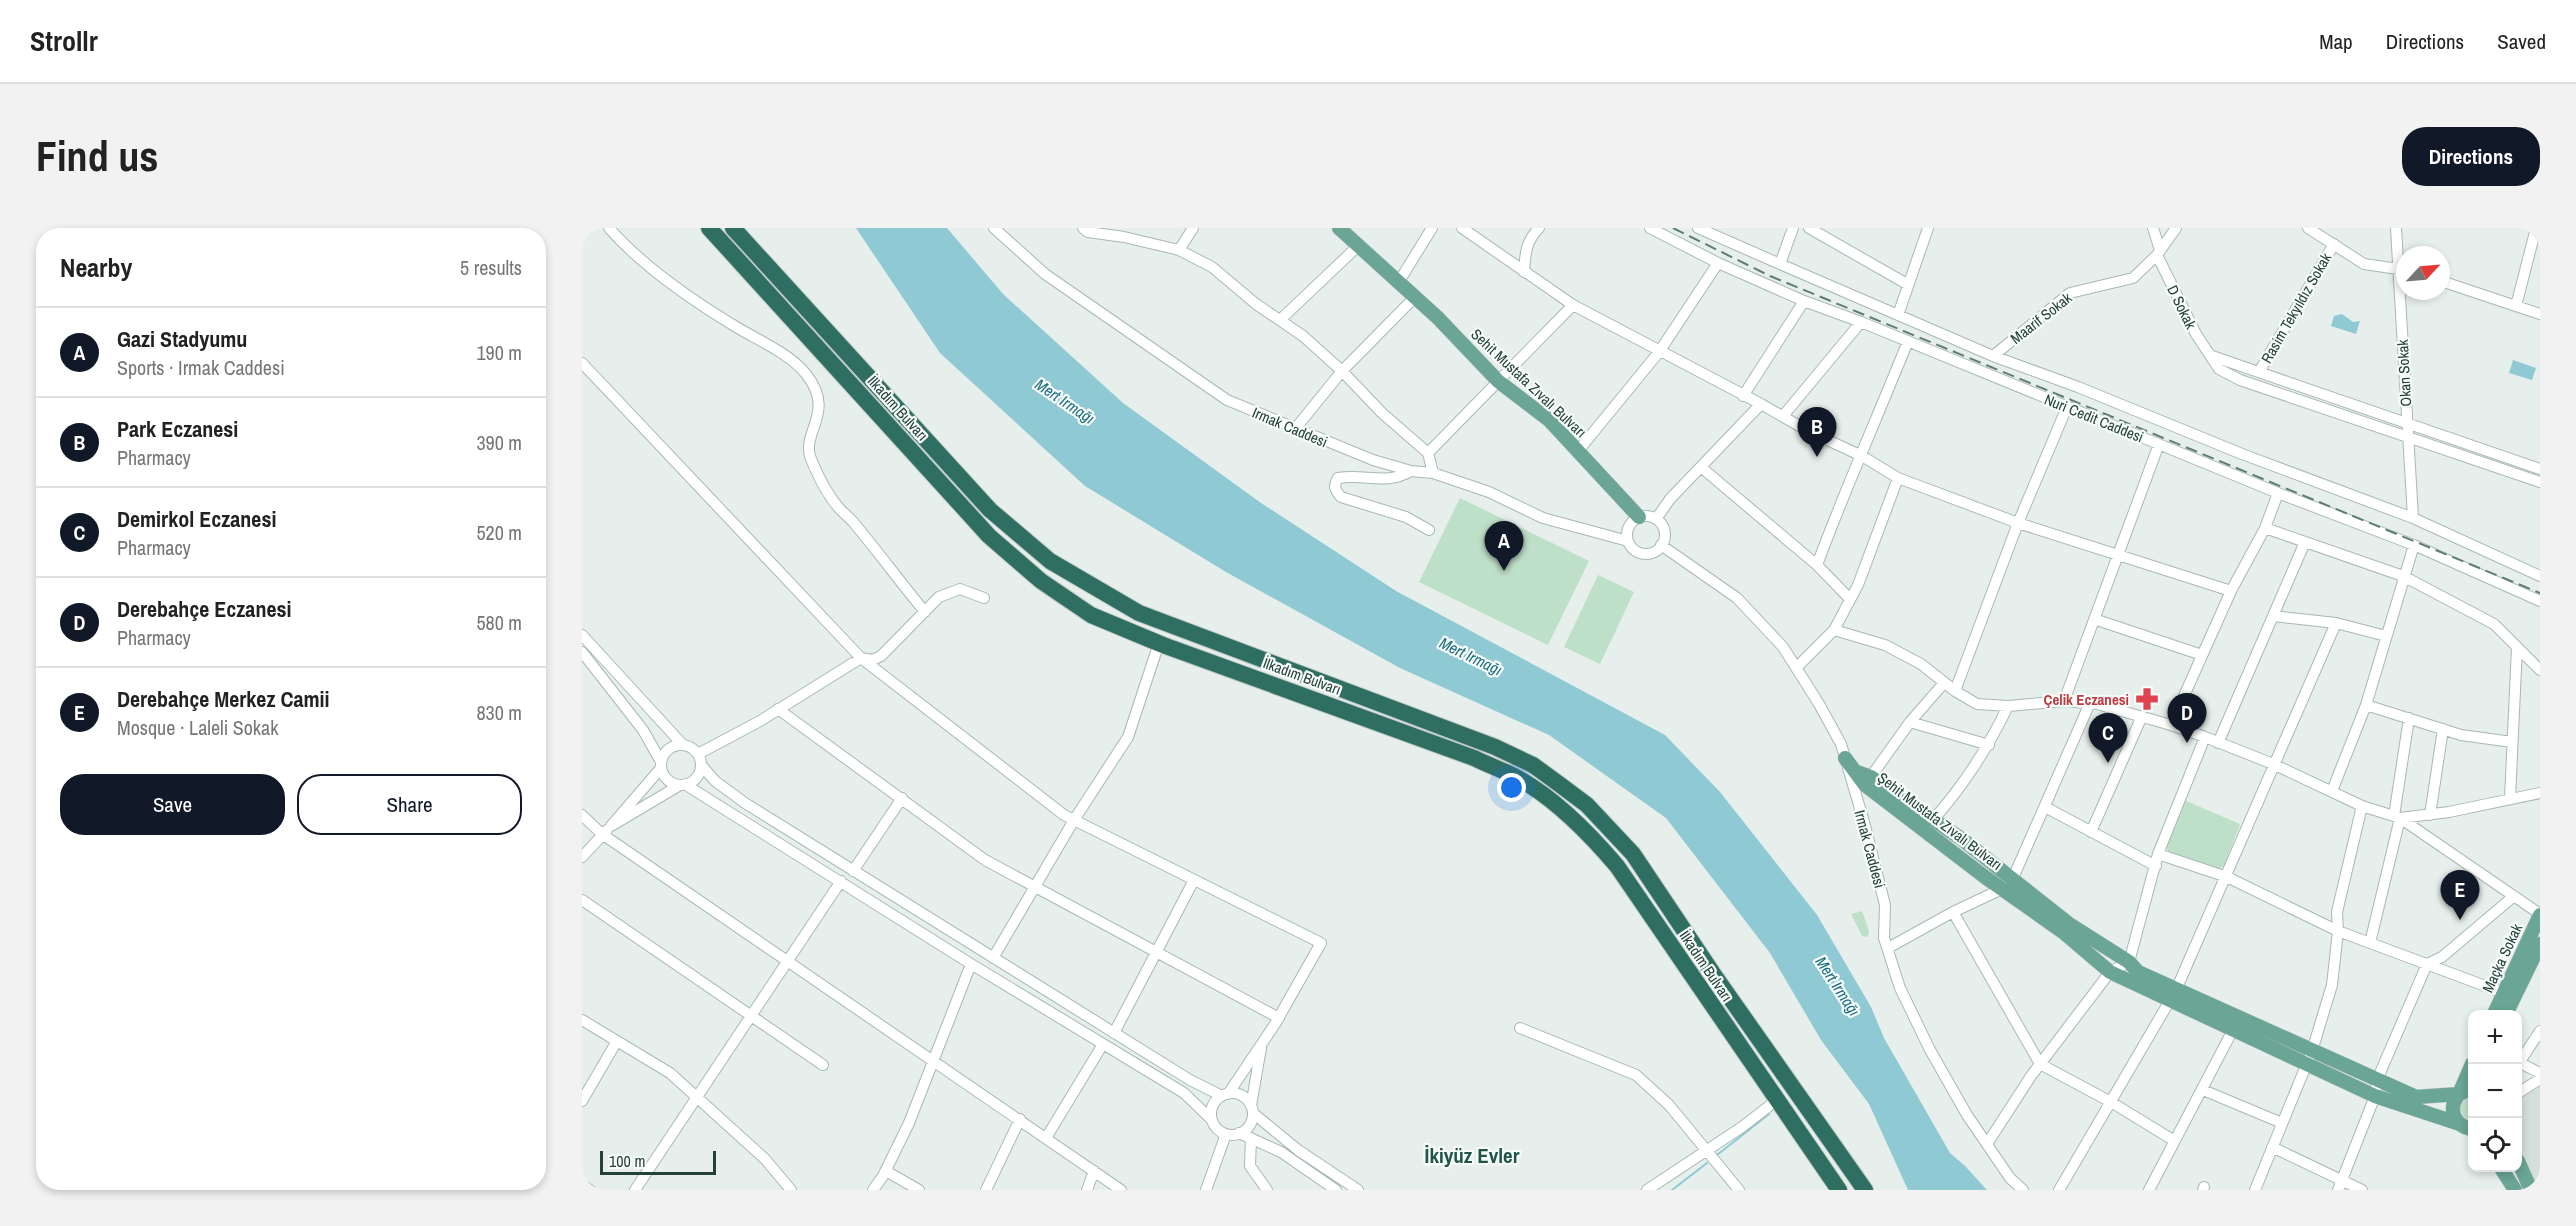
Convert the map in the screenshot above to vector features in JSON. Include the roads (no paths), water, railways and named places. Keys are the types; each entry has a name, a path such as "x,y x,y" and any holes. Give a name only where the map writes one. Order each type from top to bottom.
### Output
{"highway":[{"name":"İlkadım Bulvarı","path":"710,228 989,536 1041,581 1091,615 1159,643 1474,758 1517,777 1546,797 1591,836 1617,866 1839,1190"},
{"name":"İlkadım Bulvarı","path":"733,228 990,510 1050,561 1140,613 1496,747 1533,765 1587,805 1633,854 1714,975 1864,1190"}],"main road":[{"name":"Sehit Mustafa Zıvalı Bulvarı","path":"1339,228 1415,297 1498,381 1549,420 1639,517"},
{"name":"Şehit Mustafa Zıvalı Bulvarı","path":"1845,758 1868,781 2002,889 2063,932 2110,972 2173,996 2309,1057 2377,1080 2416,1097 2459,1094 2468,1091"},
{"name":"Şehit Mustafa Zıvalı Bulvarı","path":"1868,781 1933,819 2013,878 2069,924 2129,962 2138,972 2173,996"},
{"name":"Maçka Sokak","path":"2496,1010 2540,915"},
{"name":"Maçka Sokak","path":"2508,1010 2540,944"},
{"name":"Şehit Mustafa Zıvalı Bulvarı","path":"2309,1057 2375,1096 2468,1129"},
{"path":"2468,1073 2455,1100 2453,1113 2468,1129"},
{"path":"2522,1171 2531,1190"},
{"path":"2504,1172 2515,1190"}],"street":[{"path":"609,228 647,263 701,304 790,360 806,374 818,396 819,418 810,438 810,456 820,482 924,612"},
{"name":"Irmak Caddesi","path":"994,228 1045,274 1227,400 1372,460 1411,471 1433,473 1489,492 1543,518 1628,541"},
{"path":"1005,237 1012,228"},
{"path":"1083,228 1088,232 1124,237 1179,250 1212,267 1256,304 1303,336 1342,371 1382,413 1428,453 1433,473"},
{"path":"1179,250 1193,228"},
{"path":"1398,283 1432,228"},
{"path":"1462,228 1573,305 1808,431 1862,456 1898,478 2018,523 2231,591"},
{"path":"1524,272 1525,254 1530,238 1539,228"},
{"name":"Nuri Cedit Caddesi","path":"1650,228 1718,263 1803,300 2278,493 2414,544 2540,601"},
{"path":"1698,228 1993,356 2078,387 2242,454 2413,518 2540,576"},
{"path":"1780,264 1793,228"},
{"path":"1809,228 1907,284"},
{"path":"1898,315 1928,228"},
{"name":"D Sokak","path":"2153,228 2158,253 2196,334 2219,369 2240,380 2540,482"},
{"name":"Maarif Sokak","path":"1993,356 2070,293 2133,278 2158,253 2176,228"},
{"path":"2308,228 2364,264 2396,267"},
{"name":"Okan Sokak","path":"2396,228 2399,246"},
{"path":"2516,306 2536,228"},
{"name":"Rasim Tekyıldız Sokak","path":"2259,372 2334,244"},
{"path":"1280,320 1359,245"},
{"path":"1578,451 1659,352 1718,263"},
{"path":"2450,284 2540,314"},
{"path":"1295,429 1342,371 1415,297"},
{"path":"1743,396 1803,300"},
{"name":"Okan Sokak","path":"2403,300 2413,518"},
{"path":"1428,453 1573,305"},
{"path":"1783,416 1861,322"},
{"path":"1817,565 1844,493 1862,456 1908,341"},
{"path":"2212,356 2540,469"},
{"path":"582,363 861,658 1064,815 1321,944 1279,1018 1225,1095 1213,1106 1212,1120"},
{"path":"1656,519 1670,499 1761,404"},
{"path":"1955,692 2018,523 2067,407"},
{"path":"2064,701 2159,444"},
{"path":"1702,468 1817,565 1850,599"},
{"path":"1411,471 1398,478 1371,479 1350,476 1338,478 1335,490 1341,497 1406,517 1429,530"},
{"path":"1796,668 1834,630 1858,585 1898,478"},
{"path":"2171,724 2231,591 2265,528 2278,493"},
{"path":"1639,517 1656,519 1665,534 1661,545 1652,552 1640,553 1628,541 1628,529 1639,517"},
{"path":"2265,528 2403,576 2494,624 2540,670"},
{"path":"2218,743 2305,542"},
{"path":"2332,792 2366,705 2414,544"},
{"name":"Irmak Caddesi","path":"1661,545 1737,598 1783,647 1835,734 1845,758 1885,905 1884,938 1900,988 1930,1050 1967,1115 2010,1178 2023,1190"},
{"path":"698,754 778,710 861,658 872,660 881,656 939,597 960,589 984,597"},
{"path":"2273,616 2336,624 2386,636"},
{"path":"2094,619 2202,655"},
{"path":"2059,1190 2173,996 2336,624"},
{"path":"1834,630 1885,645 1921,664 1955,692 1977,704 2008,706 2064,701 2090,703 2171,724 2273,764 2362,806 2397,817 2540,915"},
{"path":"582,635 683,745"},
{"path":"993,958 1074,820 1128,737 1159,643"},
{"path":"2510,798 2517,646"},
{"path":"583,656 643,730 668,780 683,785 1184,1093 1212,1120 1215,1126 1226,1134 1239,1133 1281,1152 1336,1190"},
{"path":"1868,781 1910,722 1944,683"},
{"path":"1888,948 1953,912 2002,889 2013,878 2090,703"},
{"path":"2366,705 2461,735 2512,742"},
{"path":"1933,819 1957,793 1989,745 2008,706"},
{"path":"778,710 985,860 1156,954 1279,1018"},
{"path":"2091,832 2142,716"},
{"path":"2370,943 2397,817 2409,718"},
{"path":"1910,722 1989,745"},
{"path":"2430,814 2443,729"},
{"path":"1988,1144 2040,1064 2110,972 2129,962 2158,854 2205,737"},
{"path":"582,857 611,826 661,765 667,751 683,745 689,746 698,754 702,766 715,781 745,803 1190,1080 1225,1095 1242,1096 1252,1109 1298,1150 1358,1190"},
{"path":"611,826 697,778 702,766"},
{"path":"2397,817 2430,814 2540,793"},
{"path":"853,871 902,798"},
{"path":"2255,1190 2309,1057 2332,985 2338,931 2337,912 2362,806"},
{"path":"2045,807 2156,866"},
{"path":"582,815 602,834 1121,1190"},
{"path":"2158,854 2227,877 2338,931 2504,993"},
{"path":"1114,1033 1194,880"},
{"path":"635,1190 841,881"},
{"path":"2340,1185 2375,1096 2377,1080 2427,964 2442,957 2514,896"},
{"path":"582,900 823,1065"},
{"path":"1953,912 2040,1064 2111,1102 2173,1140"},
{"path":"873,1190 886,1171 909,1123 971,964"},
{"path":"582,1020 670,1073 765,1159 791,1190"},
{"path":"2149,1190 2173,1140 2203,1090 2236,1024"},
{"path":"1520,1028 1636,1075 1669,1105 1739,1190"},
{"path":"2522,1057 2540,1031"},
{"path":"582,1101 617,1041"},
{"path":"1046,1138 1103,1044"},
{"path":"1239,1133 1250,1125 1261,1044"},
{"path":"2520,1064 2540,1074"},
{"path":"2522,1090 2540,1079"},
{"path":"2203,1090 2282,1123"},
{"path":"1647,1190 1742,1127 1777,1100"},
{"path":"986,1190 1020,1119"},
{"path":"1206,1190 1226,1134"},
{"path":"1251,1138 1250,1166 1267,1190"},
{"path":"2272,1147 2340,1185 2362,1190"},
{"path":"886,1171 919,1190"},
{"path":"1087,1190 1094,1171"},
{"path":"582,1185 590,1190"}],"water":[{"name":"Mert Irmağı","path":"856,228 947,228 1003,294 1123,403 1261,503 1396,591 1665,735 1720,792 1817,915 1871,1007 1884,1038 1950,1153 1987,1190 1908,1190 1869,1104 1821,1040 1770,953 1666,818 1549,735 1400,668 1226,572 1085,486 940,353"},
{"path":"2342,314 2353,322 2360,321 2356,334 2331,326 2334,316"},
{"path":"2513,360 2536,368 2532,380 2509,373"}],"waterway":[{"path":"1717,1155 1769,1114"},
{"path":"1672,1190 1707,1163"}],"railway":[{"path":"1673,228 1770,276 2540,593"}],"place":[{"name":"Park Eczanesi","path":"1817,457"},
{"name":"Gazi Stadyumu","path":"1504,571"},
{"name":"Çelik Eczanesi","path":"2147,699"},
{"name":"Derebahçe Eczanesi","path":"2187,743"},
{"name":"Demirkol Eczanesi","path":"2108,763"},
{"name":"Derebahçe Merkez Camii","path":"2460,920"}],"district":[{"name":"İkiyüz Evler","path":"1472,1155"}]}
